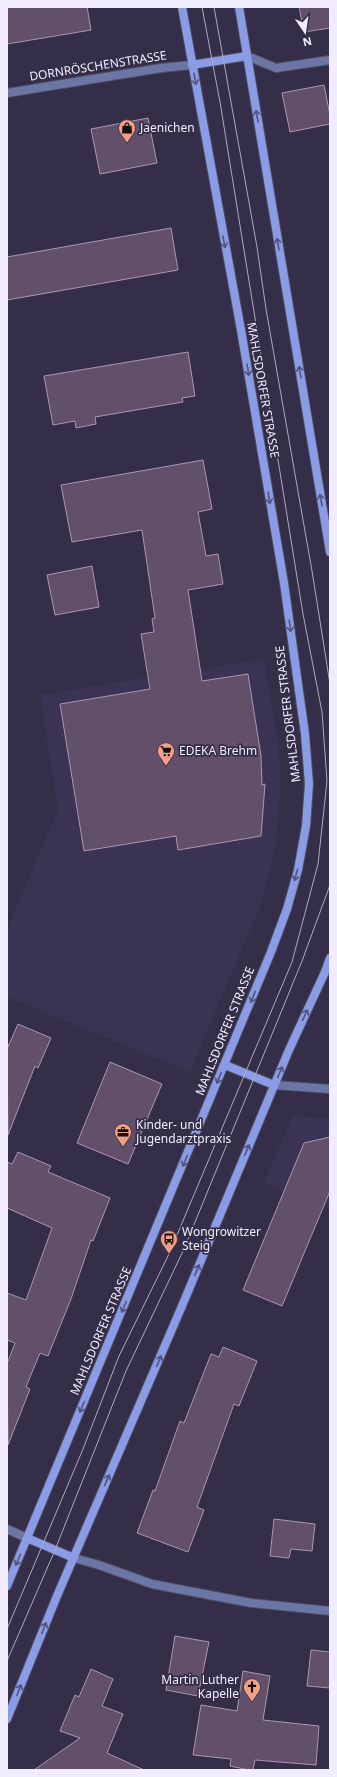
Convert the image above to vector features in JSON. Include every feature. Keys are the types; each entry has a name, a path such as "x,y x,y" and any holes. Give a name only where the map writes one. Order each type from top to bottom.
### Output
{"main road":[{"name":"MAHLSDORFER STRASSE","path":"7,1586 224,1066 287,909 298,870 306,826 309,784 305,734 284,583 241,330 182,7"},
{"path":"239,7 330,552"},
{"path":"192,65 247,56"},
{"path":"7,1719 274,1085 330,958"},
{"path":"224,1066 274,1085"},
{"path":"27,1538 74,1558"}],"street":[{"path":"247,56 276,68 330,60"},
{"name":"DORNRÖSCHENSTRASSE","path":"7,93 161,68 192,65"},
{"path":"274,1085 330,1089"},
{"path":"7,1529 27,1538"},
{"path":"74,1558 99,1565 152,1584 251,1603 330,1611"}],"shaded area":[{"path":"264,659 278,739 280,768 280,797 276,841 270,872 260,906 190,1072 7,997 7,930 58,809 40,695"},
{"path":"293,1116 330,1118 330,1210 264,1183"}],"building":[{"path":"7,7 87,7 91,30 7,44"},
{"path":"299,7 330,7 330,28 304,32"},
{"path":"324,85 330,115 330,124 290,132 282,93"},
{"path":"148,118 157,163 100,174 91,129"},
{"path":"171,228 178,270 7,300 7,257"},
{"path":"188,352 195,396 182,398 183,402 95,417 96,424 76,428 75,421 53,425 44,376"},
{"name":"EDEKA Brehm","path":"203,460 212,509 198,512 206,556 218,554 223,584 188,590 202,681 248,674 261,756 262,785 265,784 261,836 178,850 176,836 84,851 60,704 150,689 141,634 154,632 152,619 155,618 142,530 72,542 61,485"},
{"path":"92,566 99,607 55,615 47,575"},
{"path":"18,1024 51,1038 38,1068 35,1066 8,1135 7,1049"},
{"path":"110,1062 162,1084 128,1164 77,1143"},
{"path":"330,1137 330,1191 282,1306 243,1290 304,1143"},
{"path":"18,1152 51,1166 48,1172 110,1198 93,1241 91,1240 71,1299 48,1356 40,1353 26,1387 30,1389 8,1445 7,1364 15,1343 7,1340 7,1293 26,1300 52,1228 7,1208 7,1162 12,1164"},
{"path":"223,1347 257,1361 239,1406 234,1404 197,1507 204,1510 188,1552 137,1533 153,1490 155,1491 180,1421 184,1423 211,1354 219,1357"},
{"path":"274,1519 315,1524 312,1551 291,1549 289,1558 270,1556"},
{"path":"175,1636 209,1642 198,1696 166,1690"},
{"path":"311,1650 330,1652 330,1688 307,1686"},
{"path":"91,1669 113,1679 102,1706 123,1714 107,1753 144,1770 34,1770 80,1738 60,1731 75,1695 79,1697"},
{"path":"243,1671 270,1676 263,1720 319,1726 316,1765 255,1760 253,1770 249,1770 230,1766 231,1759 193,1755 201,1705 237,1711"}],"tram line":[{"path":"7,1629 83,1449 119,1356 169,1254 292,962 318,864 327,781 322,712 303,614 220,102 202,7"},
{"path":"214,7 257,247 266,309 312,571 330,684"},
{"path":"7,1661 55,1550 126,1371 184,1249 302,961 330,885"}],"place":[{"name":"Jaenichen","path":"127,143"},
{"name":"EDEKA Brehm","path":"166,766"},
{"name":"Kinder- und Jugendarztpraxis","path":"123,1147"},
{"name":"Wongrowitzer Steig","path":"169,1254"},
{"name":"Martin Luther Kapelle","path":"252,1702"}]}
